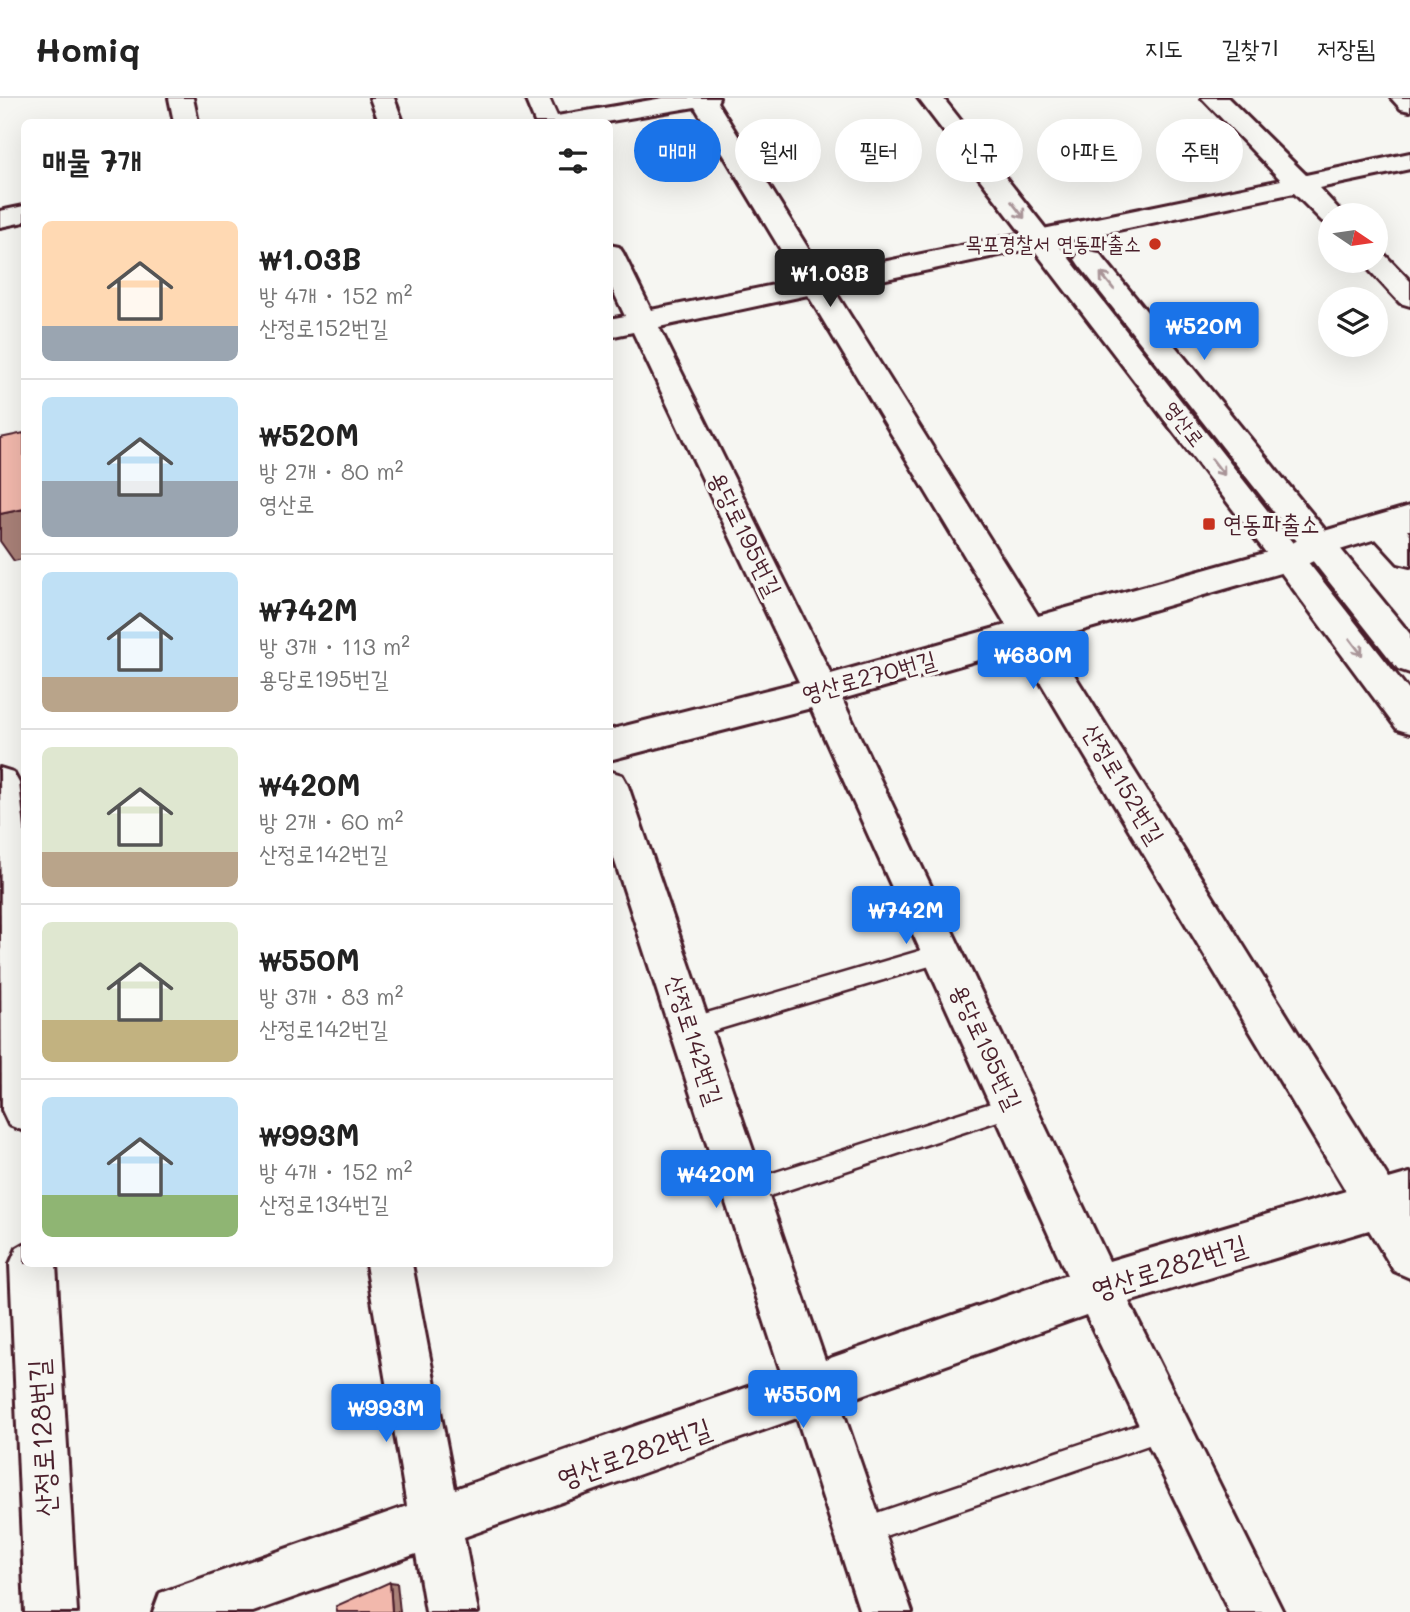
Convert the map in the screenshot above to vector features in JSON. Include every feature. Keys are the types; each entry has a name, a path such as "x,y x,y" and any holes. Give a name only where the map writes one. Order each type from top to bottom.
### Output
{"street":[{"path":"181,98 185,119"},
{"path":"383,98 390,119"},
{"path":"537,98 546,119"},
{"path":"581,119 704,98"},
{"name":"산정로152번길","path":"704,98 815,287 1031,633 1394,1199 1410,1255"},
{"name":"영산로","path":"930,98 1054,235"},
{"name":"영산로","path":"957,98 1054,235 1304,551 1410,719"},
{"path":"1214,98 1319,203"},
{"path":"1403,98 1410,104"},
{"path":"625,325 1410,161"},
{"path":"0,219 21,216"},
{"name":"용당로195번길","path":"613,271 625,325 821,691 1097,1288 1257,1612"},
{"path":"1387,273 1410,297"},
{"path":"1395,521 1410,554"},
{"name":"영산로270번길","path":"613,743 821,691 1031,633 1395,521"},
{"name":"영산로","path":"1304,551 1410,659"},
{"path":"0,783 13,901 21,1054"},
{"name":"산정로142번길","path":"613,798 886,1612"},
{"name":"영산로282번길","path":"179,1612 1097,1288 1394,1199"},
{"name":"산정로128번길","path":"33,1267 51,1612"},
{"path":"391,1267 452,1612"}],"lane":[{"path":"690,1028 943,953"},
{"path":"745,1193 1013,1106"},
{"path":"859,1532 1166,1427"}],"building":[{"path":"21,434 21,510 0,514 0,438"},
{"path":"390,1582 392,1612 337,1612 336,1606"}],"place":[{"name":"목포경찰서 연동파출소","path":"1155,244"},
{"name":"연동파출소","path":"1209,524"}]}
